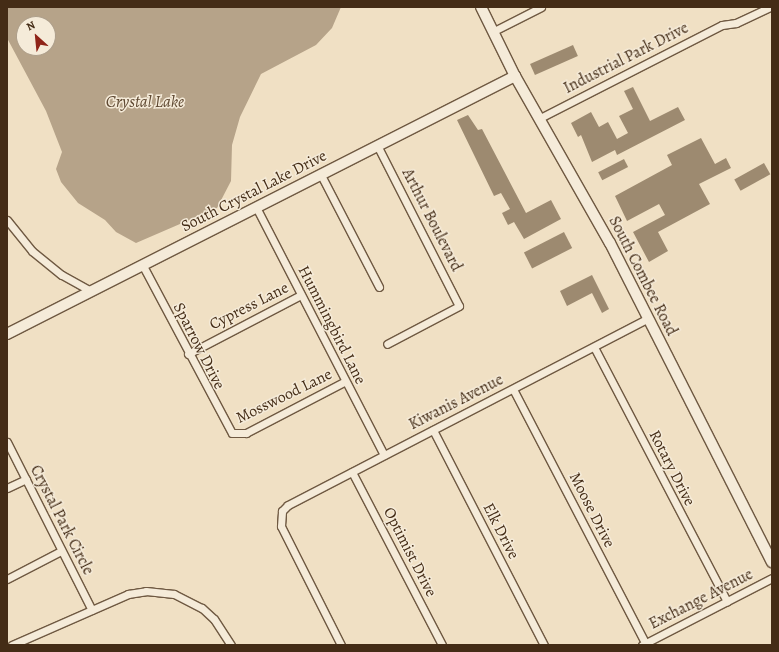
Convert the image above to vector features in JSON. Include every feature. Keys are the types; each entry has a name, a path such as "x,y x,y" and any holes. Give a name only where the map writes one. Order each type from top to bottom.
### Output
{"main road":[{"name":"South Combee Road","path":"480,7 515,76 540,118 647,319 772,562"},
{"name":"South Crystal Lake Drive","path":"7,334 142,264 378,147 515,76"}],"street":[{"path":"492,32 541,7"},
{"name":"Industrial Park Drive","path":"540,118 722,25 736,23 770,7"},
{"name":"Arthur Boulevard","path":"378,147 459,306 387,344"},
{"path":"321,175 379,287"},
{"name":"Hummingbird Lane","path":"256,207 344,382 384,455"},
{"path":"7,220 37,256 62,275 91,291"},
{"name":"Sparrow Drive","path":"142,264 226,427 237,435"},
{"name":"Cypress Lane","path":"188,354 301,295"},
{"name":"Kiwanis Avenue","path":"341,645 281,526 282,514 288,505 513,390 647,319"},
{"name":"Rotary Drive","path":"594,347 727,601"},
{"name":"Mosswood Lane","path":"237,435 344,382"},
{"name":"Moose Drive","path":"513,390 644,644"},
{"name":"Elk Drive","path":"433,430 544,645"},
{"name":"Crystal Park Circle","path":"7,442 92,610"},
{"name":"Optimist Drive","path":"352,472 442,645"},
{"path":"7,488 26,479"},
{"path":"7,579 61,551"},
{"name":"Exchange Avenue","path":"644,644 772,578"},
{"path":"12,645 128,594 146,591 174,594 202,608 214,619 231,645"}],"water":[{"name":"Crystal Lake","path":"7,7 341,7 332,28 316,45 261,74 240,117 232,145 231,181 217,208 136,243 116,232 105,220 78,203 61,182 56,169 62,152 46,111 17,56 56,56 56,16 16,16 16,55 7,38"}],"building":[{"path":"573,45 578,56 535,75 530,64"},
{"path":"633,87 650,121 678,107 685,120 617,155 615,150 592,162 581,135 578,137 571,123 591,112 599,127 608,122 617,139 628,133 619,116 633,109 624,91"},
{"path":"468,115 478,130 482,129 526,213 551,200 561,219 524,239 514,222 508,225 502,213 510,209 501,193 494,196 457,120"},
{"path":"701,138 715,164 726,158 731,168 699,184 710,204 658,232 668,251 649,262 633,232 665,215 659,204 627,221 615,196 672,165 667,155"},
{"path":"624,159 628,167 602,180 598,172"},
{"path":"764,163 770,174 741,191 734,179"},
{"path":"564,232 572,248 532,268 524,252"},
{"path":"592,275 609,309 602,313 592,293 567,306 560,291"}]}
